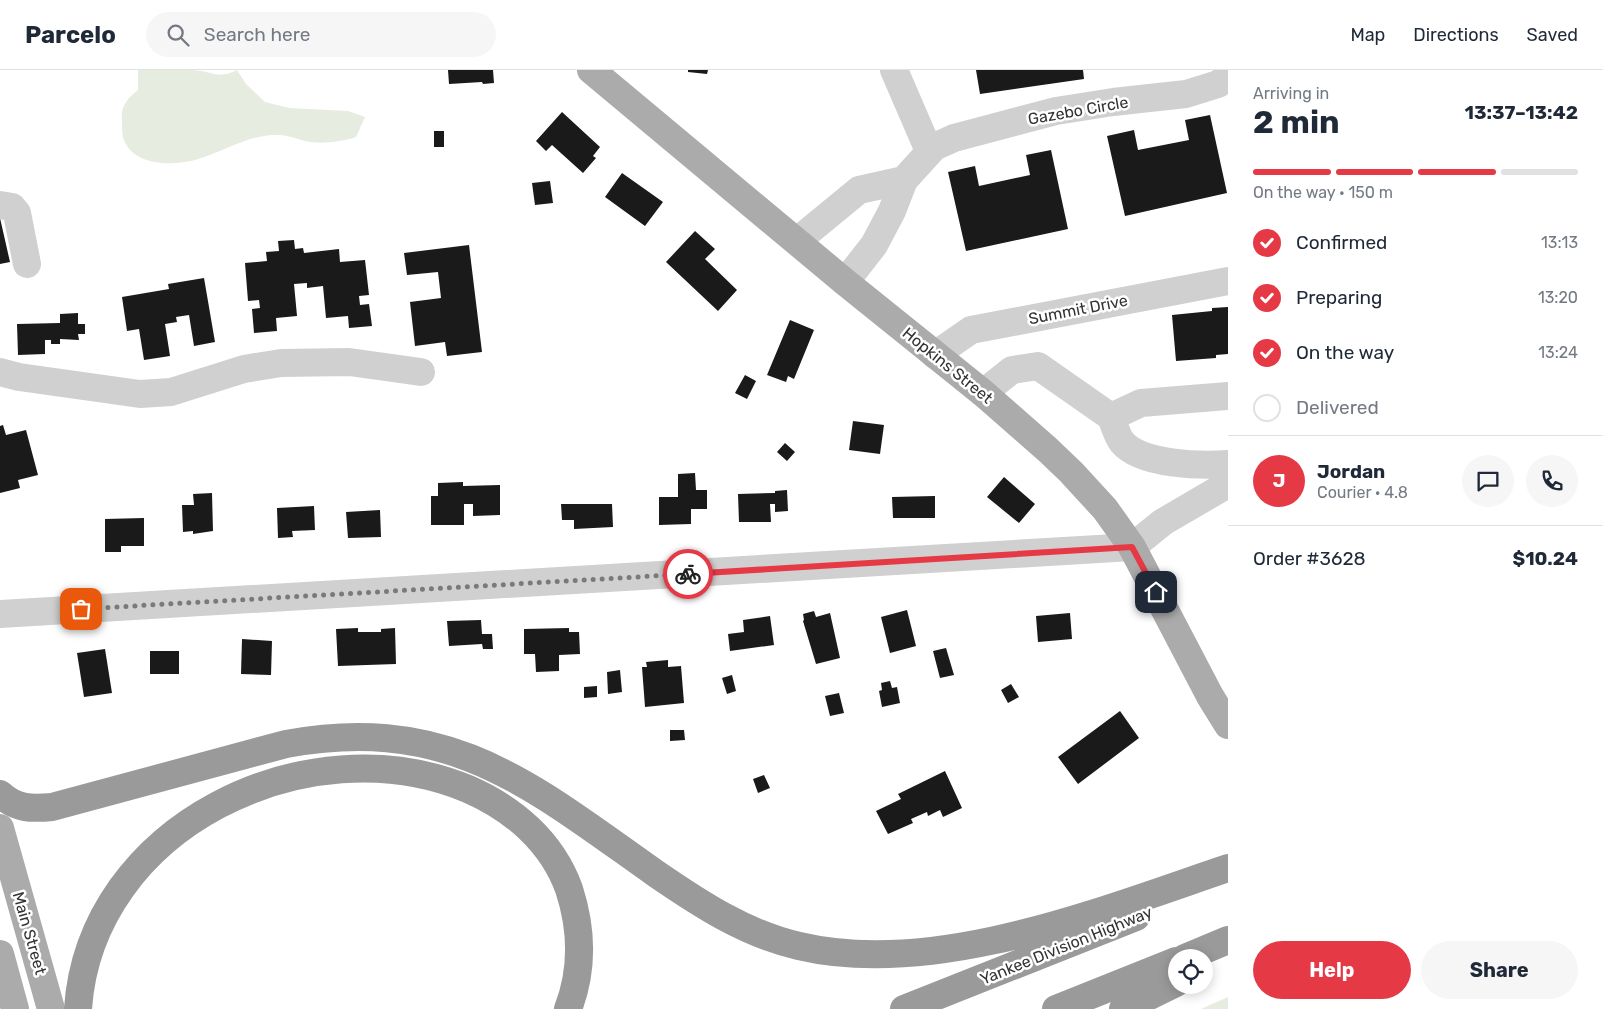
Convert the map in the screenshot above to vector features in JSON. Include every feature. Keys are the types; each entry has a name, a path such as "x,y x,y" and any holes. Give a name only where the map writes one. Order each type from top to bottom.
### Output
{"highway":[{"path":"0,794 23,808 52,807 286,744 321,738 370,737 424,743 460,753 516,778 684,892 728,919 759,933 797,946 851,954 906,953 1005,937 1074,920 1228,868"},
{"path":"78,1009 84,969 104,919 132,876 159,846 208,810 252,789 291,776 346,769 394,770 451,782 496,803 510,812 534,833 552,854 560,870 575,912 580,955 576,982 568,1009"},
{"name":"Yankee Division Highway","path":"904,1009 1228,880"},
{"path":"1206,949 1228,940"},
{"path":"1213,966 1228,958"},
{"path":"1056,1009 1168,964"},
{"path":"1123,1009 1168,987"}],"main road":[{"name":"Hopkins Street","path":"591,70 845,282 982,393 1071,472 1105,509 1132,547 1210,696 1228,725"},
{"name":"Main Street","path":"0,828 51,1009"},
{"path":"0,954 15,1009"}],"street":[{"path":"894,70 929,151"},
{"name":"Gazebo Circle","path":"845,282 874,246 892,211 904,180 929,151 954,138 1021,120 1113,102 1186,94 1218,84 1228,77"},
{"path":"798,241 859,190 904,180"},
{"path":"0,205 12,207 17,213 27,264"},
{"name":"Summit Drive","path":"935,355 971,330 1228,281"},
{"path":"0,372 19,377 140,394 171,392 244,369 282,362 349,362 421,372"},
{"path":"982,393 1012,370 1038,366 1111,416 1122,442 1144,456 1209,466 1228,464"},
{"path":"1111,416 1141,403 1228,396"},
{"path":"0,614 1132,547 1162,522 1228,484"}],"shaded area":[{"path":"138,70 193,70 219,75 237,70 246,84 265,102 289,108 348,111 365,117 356,137 346,140 316,143 284,135 263,136 195,160 176,163 155,162 136,155 129,149 123,136 122,111 128,99 138,90"},
{"path":"1228,997 1228,1009 1201,1009"}],"building":[{"path":"448,70 493,70 494,83 449,84"},
{"path":"688,70 708,70 707,74 688,72"},
{"path":"976,70 1083,70 1084,79 980,94"},
{"path":"562,112 600,147 593,156 596,158 583,173 552,145 546,151 536,141"},
{"path":"1210,115 1227,193 1125,216 1107,136 1134,130 1138,150 1189,140 1185,120"},
{"path":"434,131 444,131 444,147 434,147"},
{"path":"1051,150 1068,229 966,251 948,172 975,166 979,186 1030,175 1026,155"},
{"path":"622,173 663,202 645,226 605,197"},
{"path":"550,181 553,203 535,205 532,183"},
{"path":"0,218 10,262 0,264"},
{"path":"695,231 715,249 705,259 737,290 718,311 666,262"},
{"path":"294,240 295,249 303,248 304,253 339,249 340,262 365,260 369,295 359,296 360,305 369,304 372,326 349,328 348,316 326,318 323,286 307,288 307,283 294,284 297,316 276,318 277,331 254,333 252,309 260,308 259,300 248,301 245,263 267,261 266,252 279,251 278,241"},
{"path":"469,245 482,352 447,356 445,342 415,346 410,302 441,298 438,272 407,275 404,253"},
{"path":"204,278 215,342 194,346 189,315 176,317 177,322 165,324 170,356 144,360 139,329 127,331 122,297 169,289 168,284"},
{"path":"1228,307 1228,354 1216,355 1216,358 1176,361 1172,315 1212,311 1212,308"},
{"path":"78,313 78,324 85,324 85,334 78,334 79,340 60,339 60,344 51,344 51,340 45,340 45,354 18,355 17,324 60,323 60,314"},
{"path":"790,320 814,330 794,379 788,376 786,382 767,375"},
{"path":"745,375 756,381 747,399 735,393"},
{"path":"853,421 884,425 880,454 849,450"},
{"path":"3,425 6,435 26,430 38,475 18,480 20,488 0,493 0,426"},
{"path":"785,443 795,452 787,461 777,452"},
{"path":"695,473 696,490 707,490 707,509 691,509 691,524 659,525 659,497 678,497 678,474"},
{"path":"1004,477 1035,504 1019,523 987,497"},
{"path":"463,482 463,486 500,485 500,515 473,516 473,504 464,504 464,525 431,525 431,496 438,496 438,483"},
{"path":"787,490 788,511 775,512 775,504 770,504 771,522 739,522 738,494 775,493 775,491"},
{"path":"212,493 213,531 193,534 193,531 183,532 182,505 194,505 193,494"},
{"path":"935,496 935,518 893,518 892,497"},
{"path":"561,504 612,504 613,527 574,529 574,520 562,520"},
{"path":"314,506 315,530 292,531 293,537 278,538 277,508"},
{"path":"380,510 381,537 348,538 346,512"},
{"path":"144,518 144,546 121,546 121,552 105,552 105,519"},
{"path":"907,610 916,646 890,653 881,617"},
{"path":"814,611 816,617 830,613 840,658 816,664 803,621 803,614"},
{"path":"1070,613 1072,639 1038,642 1036,616"},
{"path":"770,616 774,645 730,651 728,634 744,632 743,620"},
{"path":"481,620 482,634 492,634 493,649 483,649 482,644 449,646 447,621"},
{"path":"358,628 358,632 381,632 381,629 395,628 396,664 338,666 336,629"},
{"path":"569,628 569,632 579,632 580,654 559,655 559,671 536,672 535,654 524,654 524,629"},
{"path":"242,639 272,641 271,675 241,674"},
{"path":"946,648 954,675 940,678 933,651"},
{"path":"105,649 112,693 84,697 77,653"},
{"path":"150,651 179,651 179,674 150,674"},
{"path":"668,660 668,667 681,666 684,703 645,707 642,667 647,667 646,662"},
{"path":"620,670 622,692 608,694 607,672"},
{"path":"732,675 736,691 727,694 722,678"},
{"path":"890,681 892,688 897,687 900,703 882,707 879,691 882,690 881,683"},
{"path":"1011,684 1019,697 1008,703 1001,690"},
{"path":"597,686 597,697 584,698 584,687"},
{"path":"839,693 844,713 830,716 825,696"},
{"path":"1120,711 1139,738 1078,784 1058,757"},
{"path":"670,730 684,730 685,740 670,741"},
{"path":"945,771 962,808 943,817 940,810 928,816 927,812 911,819 913,823 888,834 876,811 901,799 898,794"},
{"path":"764,775 770,788 758,793 753,779"}],"way so far":[{"path":"81,609 688,574"}],"route":[{"path":"688,574 1132,547 1156,592"}]}
